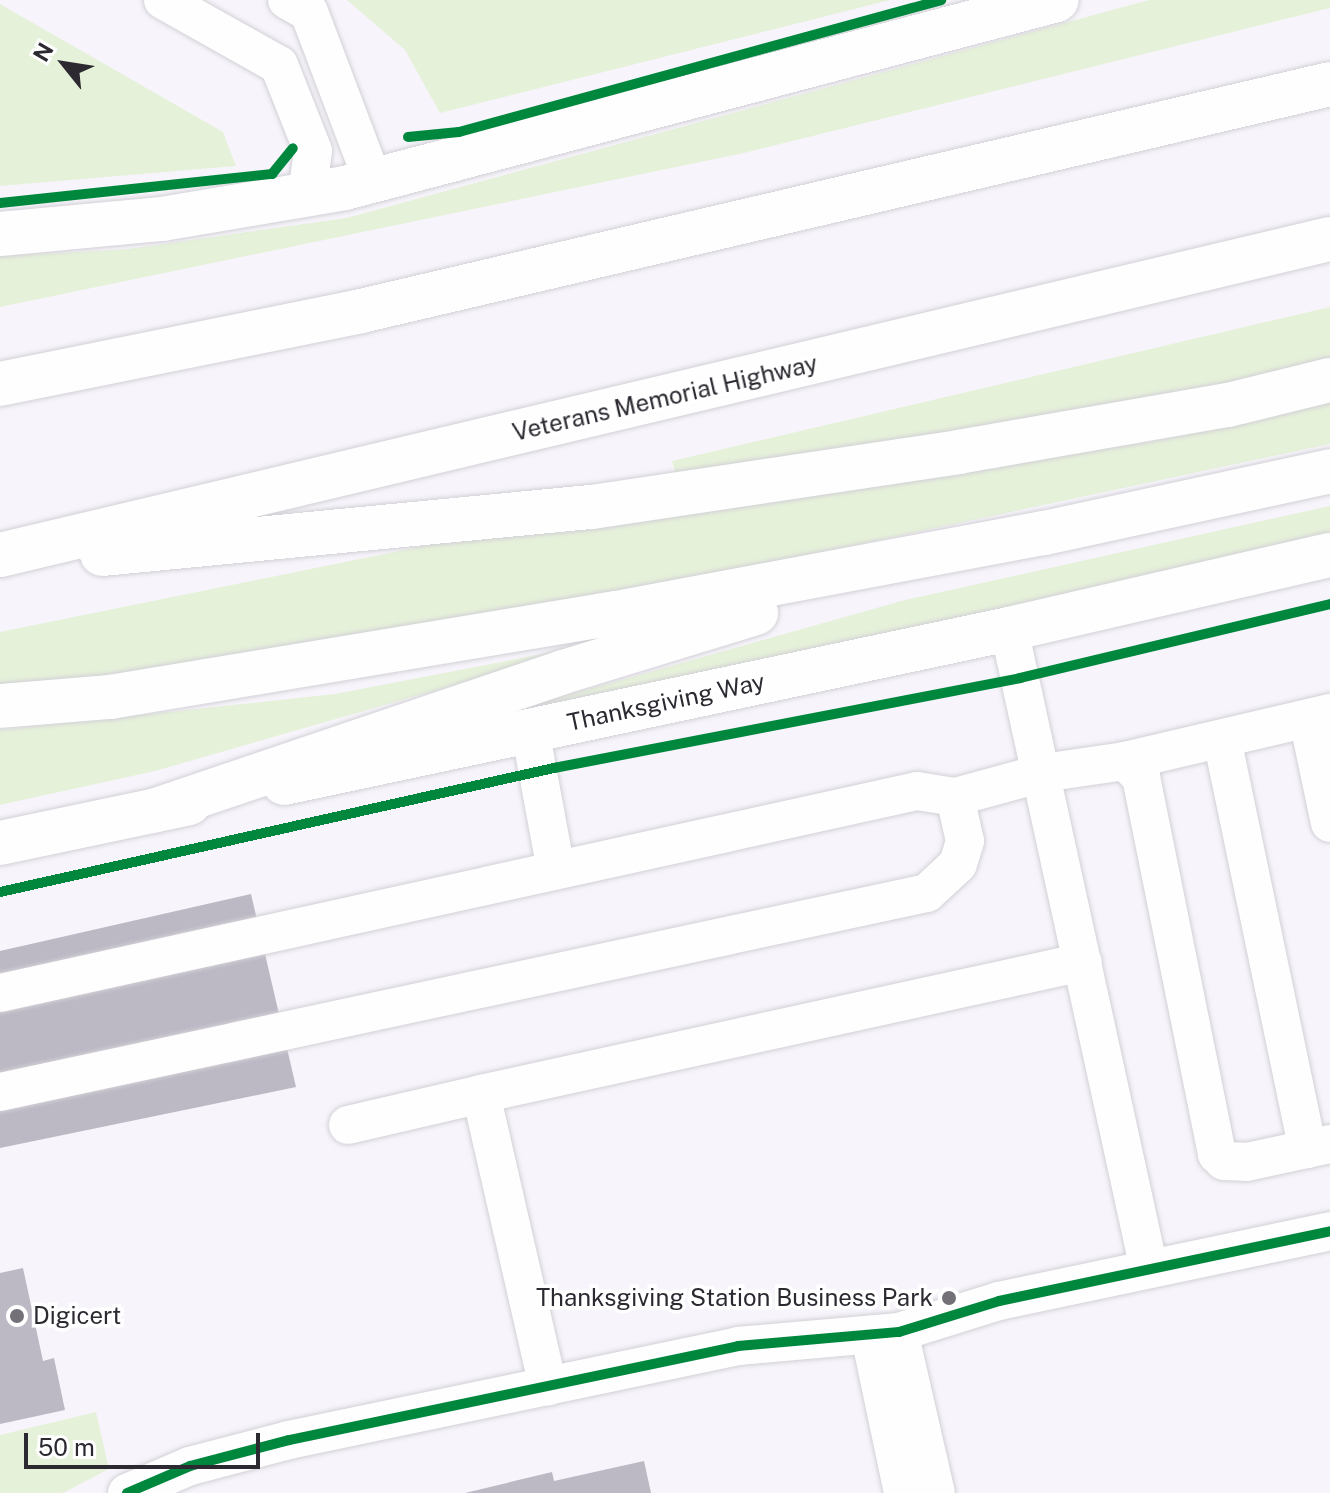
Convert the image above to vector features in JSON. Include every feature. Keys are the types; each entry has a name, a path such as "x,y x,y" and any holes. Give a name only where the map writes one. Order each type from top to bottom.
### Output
{"main road":[{"path":"0,234 111,226 307,195 373,181 1057,0"},
{"path":"0,384 361,311 1330,84"},
{"name":"Veterans Memorial Highway","path":"0,555 1330,239"},
{"path":"0,564 592,507 958,452 1228,405 1330,380"},
{"path":"0,706 110,697 391,651 1044,533 1330,471"},
{"path":"153,811 635,649 1044,533"},
{"name":"Thanksgiving Way","path":"0,843 1009,629 1330,555"}],"street":[{"path":"163,0 279,65 313,151 307,195"},
{"path":"287,0 309,12 373,181"},
{"path":"1009,629 1043,773 1149,1269"},
{"path":"0,993 917,791 955,797 1043,773 1125,761 1319,716 1330,823"},
{"path":"530,730 556,870"},
{"path":"1125,761 1141,777 1217,1154 1224,1161 1247,1162 1319,1146 1222,739"},
{"path":"0,1092 927,893 958,864 965,841 955,797"},
{"path":"348,1125 1083,962"},
{"path":"481,1094 548,1386"},
{"path":"127,1493 239,1452 738,1346 885,1334 999,1301 1330,1231"},
{"path":"885,1334 903,1493"},
{"path":"885,1334 936,1493"}],"green space":[{"path":"347,0 890,0 440,113 405,50"},
{"path":"1149,0 1330,0 1330,8 744,153 0,307 0,256 128,249 346,218"},
{"path":"0,4 223,132 236,166 0,186"},
{"path":"1330,307 1330,365 953,435 675,472 672,461"},
{"path":"1330,401 1330,444 710,576 303,655 0,687 0,632 443,542 1150,442"},
{"path":"1330,506 1330,538 543,706 543,702 905,600"},
{"path":"604,642 155,771 0,805 0,730 335,694"},
{"path":"96,1412 109,1469 63,1493 0,1493 0,1435"}],"building":[{"path":"251,894 296,1087 0,1148 0,951"},
{"name":"Digicert","path":"23,1268 43,1361 54,1358 65,1410 0,1424 0,1273"},
{"path":"644,1461 651,1493 465,1493 552,1472 554,1481"}],"cycle path":[{"path":"408,137 459,132 941,0"},
{"path":"0,203 272,174 293,148"},
{"path":"0,892 554,768 1020,678 1330,604"},
{"path":"127,1493 190,1466 289,1440 738,1346 899,1332 999,1301 1330,1231"}],"place":[{"name":"Thanksgiving Station Business Park","path":"949,1298"},
{"name":"Digicert","path":"17,1316"}]}
